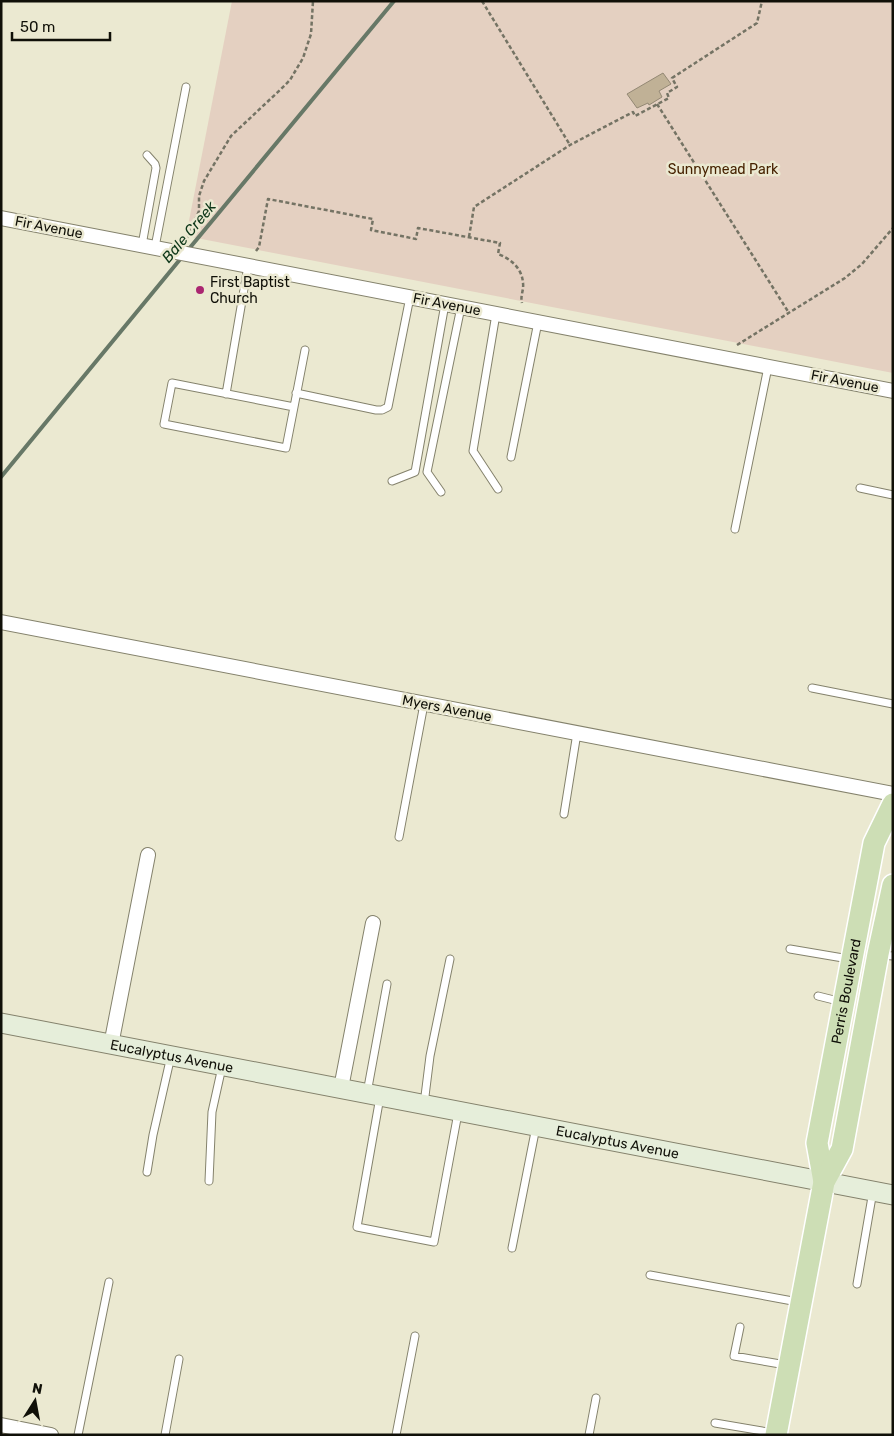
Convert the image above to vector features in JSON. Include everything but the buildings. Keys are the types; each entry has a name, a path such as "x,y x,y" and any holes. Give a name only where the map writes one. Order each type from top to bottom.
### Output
{"main road":[{"name":"Perris Boulevard","path":"824,1182 817,1143 874,843 893,804"},
{"name":"Perris Boulevard","path":"776,1434 824,1182 842,1149 885,945 893,885"}],"street":[{"name":"Fir Avenue","path":"1,218 893,391"},
{"name":"Myers Avenue","path":"1,622 893,794"},
{"path":"111,1044 148,855"},
{"path":"341,1088 373,922"},
{"name":"Eucalyptus Avenue","path":"1,1024 893,1195"},
{"path":"1,1425 51,1435"}],"lane":[{"path":"148,246 186,87"},
{"path":"147,155 156,168 148,246"},
{"path":"226,394 248,266"},
{"path":"296,393 376,410 388,407 410,297"},
{"path":"392,481 415,472 445,304"},
{"path":"441,492 428,472 461,307"},
{"path":"496,314 474,451 498,489"},
{"path":"511,457 538,322"},
{"path":"294,407 172,383 164,424 286,448 294,407 296,393 305,350"},
{"path":"735,529 768,366"},
{"path":"860,488 893,495"},
{"path":"812,688 893,704"},
{"path":"399,837 424,704"},
{"path":"564,814 577,733"},
{"path":"790,949 852,960"},
{"path":"424,1105 430,1056 450,959"},
{"path":"387,984 357,1227 434,1242 458,1111"},
{"path":"818,996 844,1002"},
{"path":"147,1172 152,1135 171,1056"},
{"path":"209,1181 212,1112 222,1066"},
{"path":"512,1248 536,1126"},
{"path":"857,1284 873,1191"},
{"path":"650,1275 801,1303"},
{"path":"78,1435 108,1282"},
{"path":"740,1327 734,1356 789,1365"},
{"path":"396,1435 415,1336"},
{"path":"165,1435 180,1359"},
{"path":"589,1435 596,1398"},
{"path":"715,1423 776,1434"}],"path":[{"path":"187,238 199,211 199,196 204,180 231,136 290,80 303,58 311,34 313,1"},
{"path":"482,1 570,145"},
{"path":"469,238 474,207 570,145 633,112 635,116 669,98 667,93 677,87 672,78 757,23 762,1"},
{"path":"657,103 789,313"},
{"path":"256,251 259,247 268,199 373,219 371,230 416,239 418,228 500,243 498,254 513,262 521,274 523,282 522,303"},
{"path":"737,345 845,278 862,264 893,228"}],"green space":[{"name":"Sunnymead Park","path":"232,1 893,1 893,373 186,236"}],"waterway":[{"name":"Bale Creek","path":"188,250 394,1"},
{"name":"Bale Creek","path":"1,477 182,257"}],"place":[{"name":"First Baptist Church","path":"200,290"}]}
